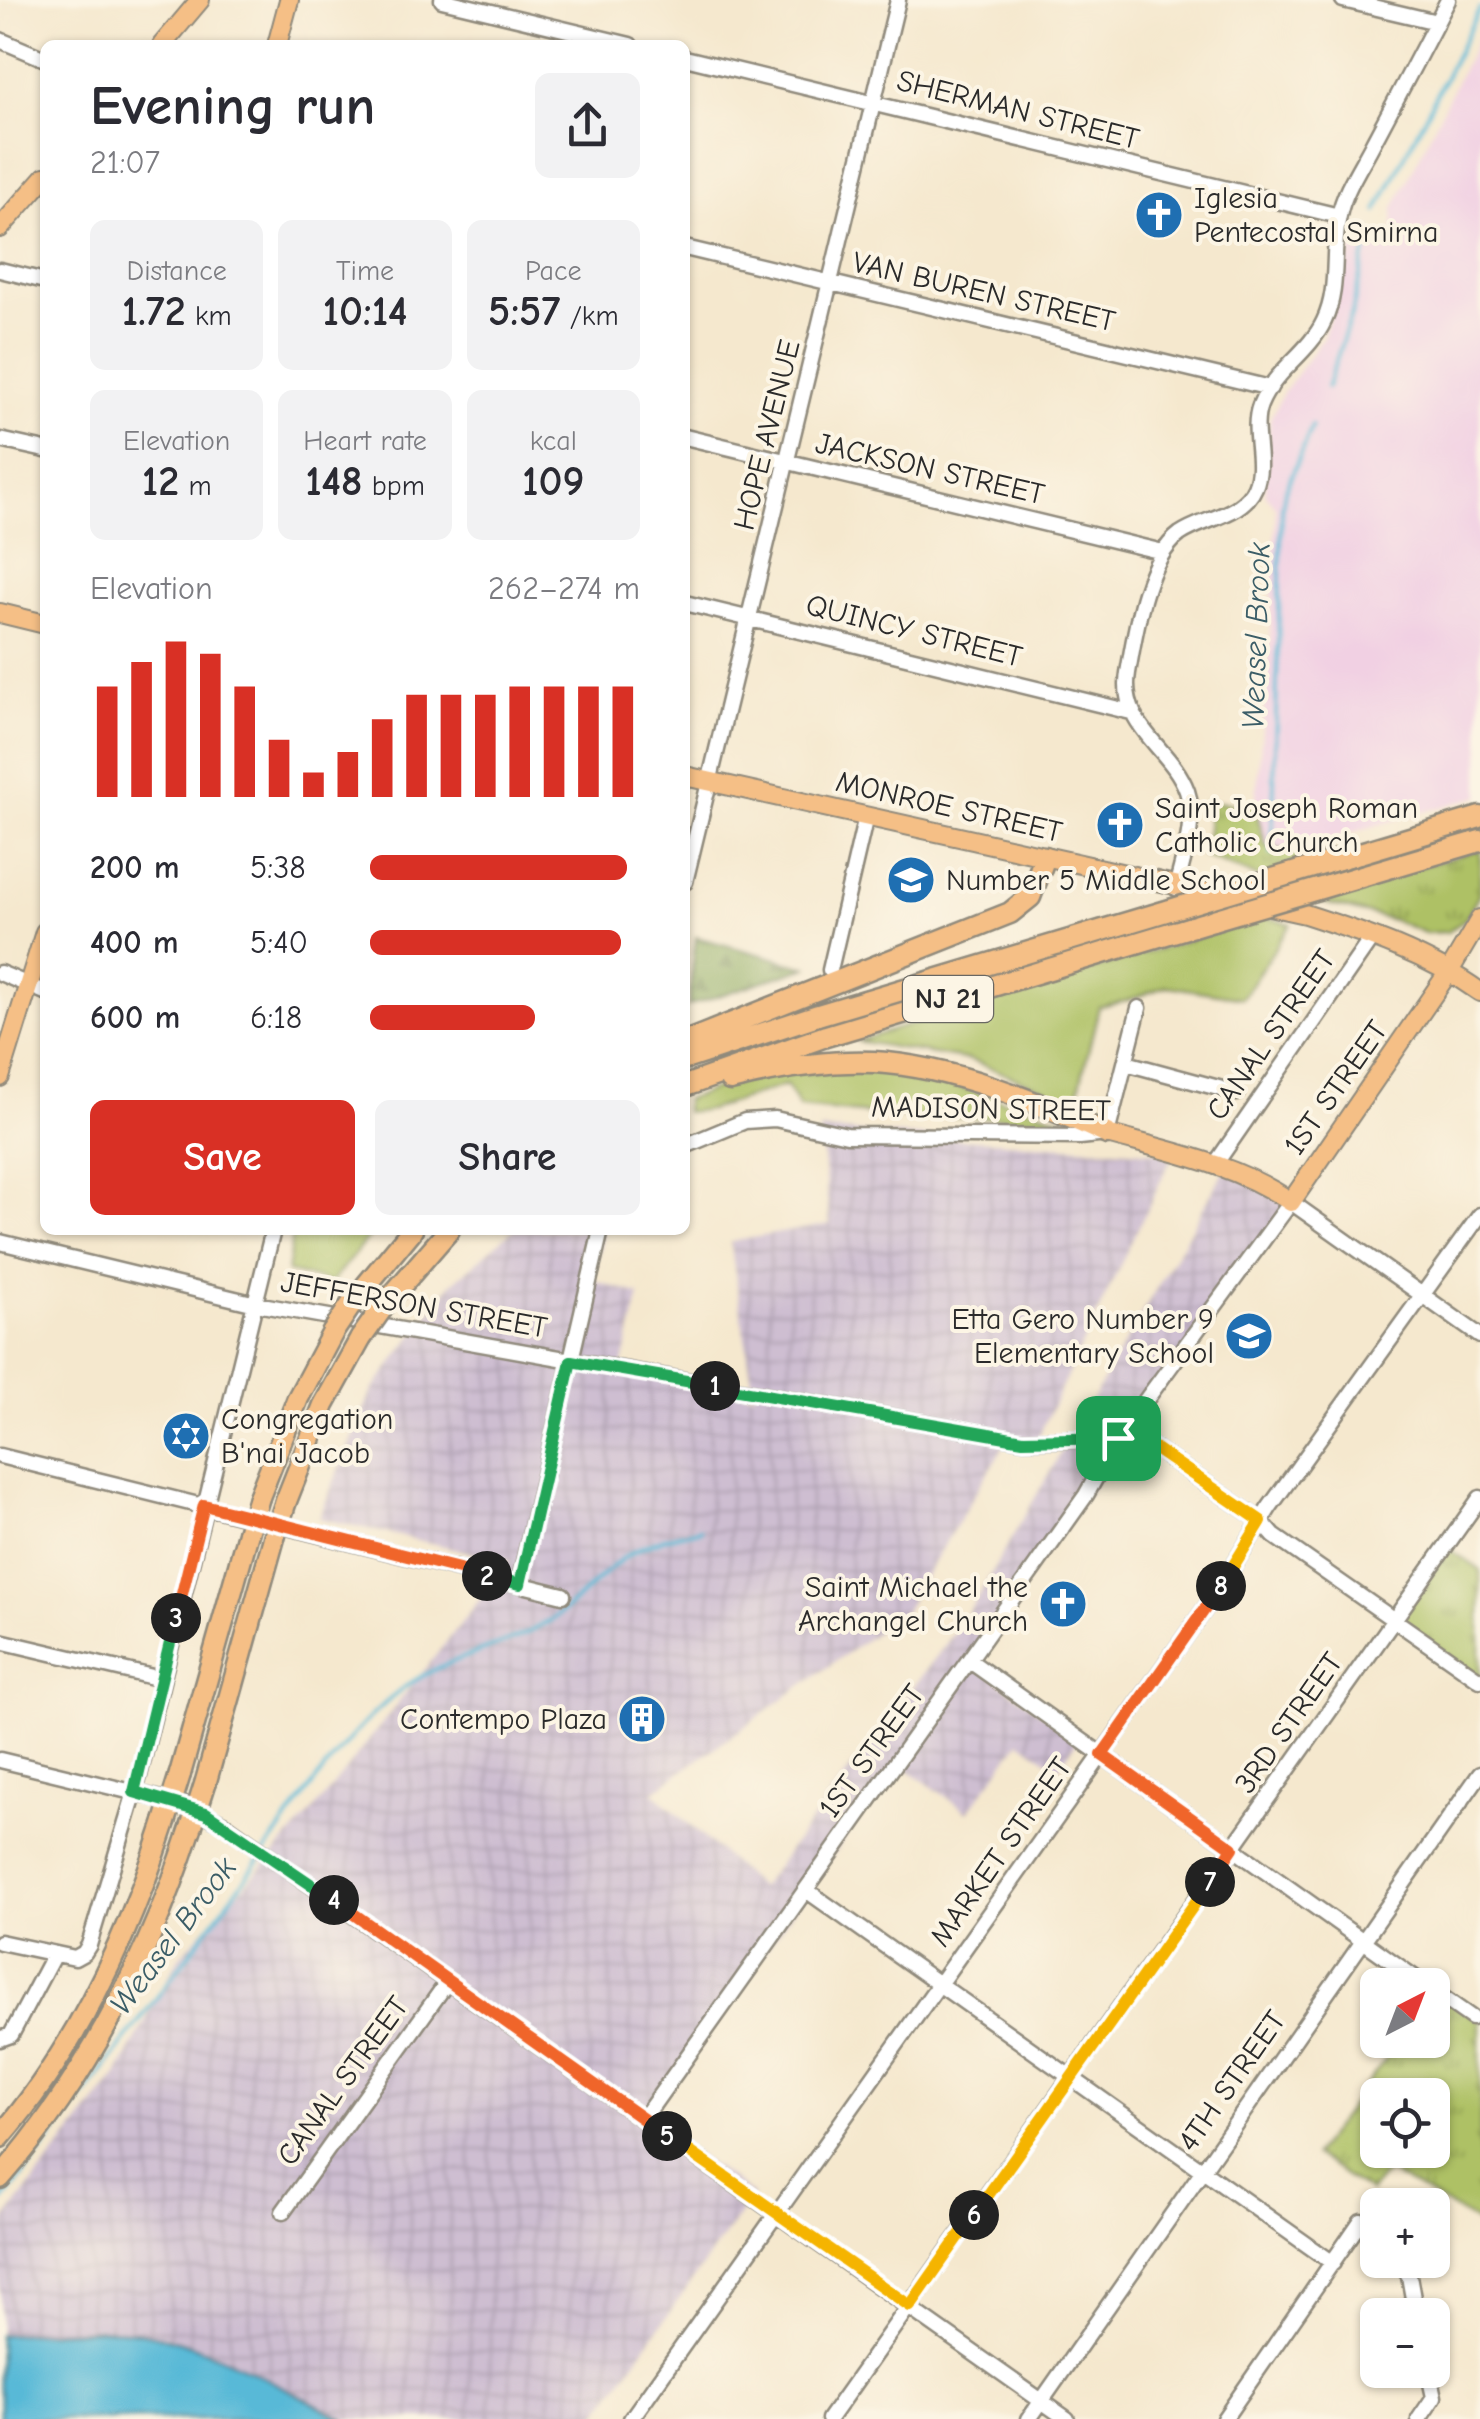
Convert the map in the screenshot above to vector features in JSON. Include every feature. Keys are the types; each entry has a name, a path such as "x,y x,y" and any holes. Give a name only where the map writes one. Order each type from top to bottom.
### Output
{"highway":[{"name":"NJ 21","path":"690,1057 818,1015 1480,818"},
{"name":"NJ 21","path":"690,1087 826,1036 1480,840"},
{"path":"690,1040 1010,913 1030,897 1045,857"},
{"path":"690,1088 790,1067 848,1062 900,1064 974,1082 1107,1134"},
{"path":"0,2137 49,2071 86,2010 132,1912 180,1774 259,1497 298,1398 332,1332 408,1235"},
{"path":"0,2178 51,2115 110,2022 157,1922 206,1781 274,1538 324,1405 385,1304 445,1235"}],"main road":[{"path":"166,40 200,0"},
{"path":"278,40 289,0"},
{"path":"0,228 40,183"},
{"path":"0,613 40,623"},
{"name":"MONROE STREET","path":"690,777 1305,914 1373,936 1450,970 1480,992"},
{"name":"1ST STREET","path":"1291,1202 1450,970 1480,919"},
{"path":"0,1077 37,988"},
{"name":"MADISON STREET","path":"1107,1134 1214,1166 1272,1188 1291,1202"}],"street":[{"path":"442,0 609,40"},
{"name":"HOPE AVENUE","path":"690,862 898,0"},
{"path":"1342,0 1437,22"},
{"path":"1176,888 1190,830 1187,792 1130,712 1128,673 1148,586 1163,552 1181,534 1240,506 1254,490 1258,472 1256,419 1270,388 1310,343 1326,318 1334,288 1339,216 1448,0"},
{"path":"561,40 563,29"},
{"path":"0,40 40,57"},
{"name":"SHERMAN STREET","path":"690,59 1339,216"},
{"name":"VAN BUREN STREET","path":"690,249 1270,388"},
{"path":"0,270 40,280"},
{"name":"JACKSON STREET","path":"690,438 1163,552"},
{"path":"0,440 40,449"},
{"name":"QUINCY STREET","path":"690,604 1130,712"},
{"path":"830,970 866,816"},
{"name":"CANAL STREET","path":"1214,1166 1373,936"},
{"path":"0,973 37,988"},
{"path":"1107,1134 1139,1008"},
{"path":"1126,1062 1237,1093"},
{"name":"MADISON STREET","path":"690,1144 760,1119 847,1135 1107,1134"},
{"path":"1291,1202 1480,1336"},
{"name":"1ST STREET","path":"643,2119 1086,1496 1118,1438 1291,1202"},
{"name":"MARKET STREET","path":"631,2419 1480,1215"},
{"path":"0,1942 75,1958 89,1944 134,1792 272,1235"},
{"path":"520,1584 600,1235"},
{"name":"JEFFERSON STREET","path":"0,1242 256,1304 571,1361 1023,1440 1118,1438"},
{"path":"1118,1438 1141,1439 1480,1680"},
{"path":"0,1456 563,1595"},
{"name":"3RD STREET","path":"828,2419 1480,1498"},
{"path":"0,1641 161,1679"},
{"path":"970,1661 1402,1968"},
{"path":"0,1760 206,1813 273,1856 1066,2419"},
{"name":"4TH STREET","path":"1029,2419 1480,1774"},
{"path":"806,1890 1333,2263"},
{"path":"0,2039 11,2035 54,1954"},
{"name":"CANAL STREET","path":"282,2212 448,1982"},
{"path":"1450,2003 1472,2018"},
{"path":"1224,2419 1360,2222"},
{"path":"1418,2419 1434,2397 1432,2388"}],"shaded area":[{"path":"1480,34 1480,796 1286,851 1265,846 1255,807 1269,657 1276,506 1265,495 1270,419 1283,393 1323,338 1355,243 1392,248 1394,208"},
{"path":"820,1130 1174,1153 1036,1441 1008,1439 903,1613 653,1792 760,1888 964,1620 1225,1170 1294,1201 970,1661 1078,1740 1058,1768 1020,1741 968,1812 898,1763 647,2118 753,2195 594,2419 345,2419 193,2345 165,2336 110,2329 0,2335 0,2234 6,2218 117,2075 179,1957 309,1816 510,1561 319,1518 371,1393 450,1285 507,1235 603,1235 593,1280 640,1295 621,1372 754,1394 730,1242 830,1224"}],"green space":[{"path":"1206,801 1255,807 1266,846 1384,876 1480,850 1480,892 1465,919 1448,932 1425,933 1393,920 1317,901 1202,855 1208,828"},
{"path":"1264,917 1291,924 1242,998 1167,986 1099,1007 1076,1101 970,1060 857,1041"},
{"path":"696,937 807,967 690,1005"},
{"path":"902,1070 1064,1119 890,1116 799,1107 786,1085 709,1110 690,1112 690,1098 779,1073"},
{"path":"292,1235 371,1235 331,1282 287,1272"},
{"path":"1449,1549 1480,1570 1480,1683 1396,1622"},
{"path":"1450,2001 1480,2020 1480,2224 1450,2207 1450,2188 1417,2188 1387,2171 1373,2188 1364,2188 1314,2155 1360,2093 1360,2168 1450,2168 1450,2078 1372,2078 1387,2058 1450,2058"}],"water":[{"path":"110,2329 141,2332 202,2349 345,2419 0,2419 0,2335"}],"waterway":[{"name":"Weasel Brook","path":"1377,211 1480,8"},
{"name":"Weasel Brook","path":"1327,387 1352,313 1370,230"},
{"name":"Weasel Brook","path":"1272,853 1282,507 1312,426"},
{"name":"Weasel Brook","path":"0,2204 338,1752 381,1707 422,1676 549,1621 637,1550 668,1537 701,1530"}],"place":[{"name":"Iglesia Pentecostal Smirna","path":"1159,215"},
{"name":"Saint Joseph Roman Catholic Church","path":"1120,825"},
{"name":"Number 5 Middle School","path":"911,880"},
{"name":"Etta Gero Number 9 Elementary School","path":"1249,1336"},
{"name":"Congregation B'nai Jacob","path":"186,1436"},
{"name":"Saint Michael the Archangel Church","path":"1063,1604"},
{"name":"Contempo Plaza","path":"642,1719"}],"route":[{"path":"571,1361 1023,1440 1118,1438 1141,1439 1261,1521 1219,1590 1102,1755 1233,1848 910,2306 247,1838 206,1813 134,1792 204,1505 520,1584 571,1361"}]}
